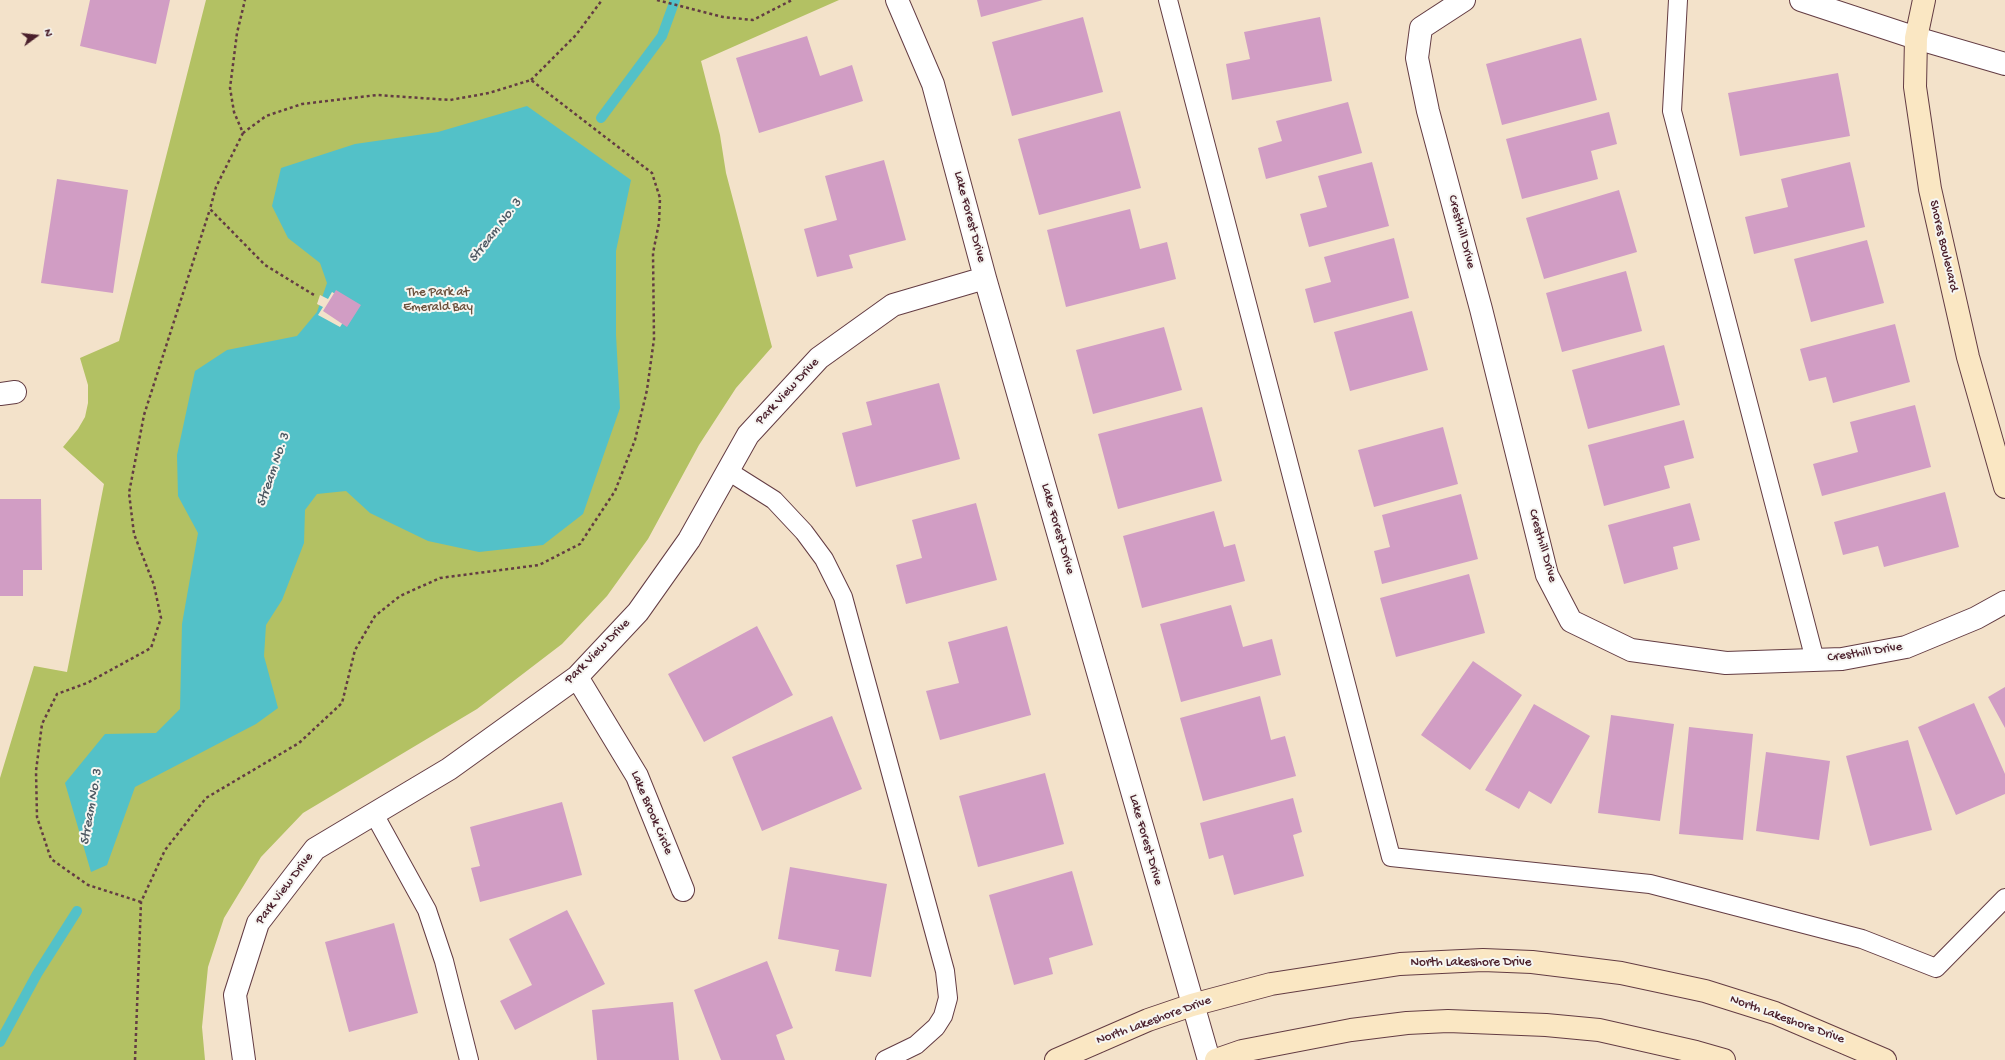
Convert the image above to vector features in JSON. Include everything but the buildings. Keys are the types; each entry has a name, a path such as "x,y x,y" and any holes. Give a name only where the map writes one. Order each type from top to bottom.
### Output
{"main road":[{"name":"Shores Boulevard","path":"1924,0 1916,38 1915,87 1930,189 1968,357 2005,487"},
{"name":"North Lakeshore Drive","path":"1056,1060 1148,1020 1192,1005 1271,984 1311,976 1400,964 1482,960 1532,962 1621,973 1705,991 1775,1013 1885,1060"},
{"path":"1216,1060 1242,1051 1351,1030 1407,1023 1448,1021 1546,1025 1599,1030 1696,1052 1724,1060"}],"street":[{"name":"Lake Forest Drive","path":"897,0 933,84 985,278 1209,1060"},
{"name":"Cresthill Drive","path":"1464,0 1421,28 1417,58 1428,111 1481,309 1547,575 1571,621 1631,650 1726,663 1842,659 1906,647 1976,618 2005,602"},
{"path":"1801,0 1916,38 2005,64"},
{"name":"Park View Drive","path":"244,1060 236,995 258,923 315,849 449,769 577,677 638,612 689,540 748,435 819,358 893,305 985,278"},
{"name":"Lake Brook Circle","path":"577,677 637,776 683,890"}],"lane":[{"path":"1168,0 1391,857 1650,884 1862,939 1936,968 2005,898"},
{"path":"1678,0 1672,111 1815,660"},
{"path":"728,471 774,500 804,532 824,559 843,597 946,971 948,998 943,1016 936,1027 916,1045 885,1060"},
{"path":"374,814 427,910 444,961 469,1060"}],"path":[{"path":"243,134 234,112 230,88 237,33 245,0"},
{"path":"141,902 88,885 51,859 37,817 36,771 42,724 57,694 87,683 152,648 162,618 154,585 134,534 129,493 144,415 216,187 243,134 266,116 302,104 377,95 450,100 489,93 531,80 576,35 602,0"},
{"path":"657,0 723,17 753,20 792,0"},
{"path":"135,1060 141,902 165,850 206,798 299,743 342,704 355,650 376,616 400,596 440,578 539,565 580,544 615,491 635,440 647,390 654,339 653,254 659,223 660,198 652,173 531,80"},
{"path":"210,209 265,265 314,296"}],"green space":[{"name":"The Park at Emerald Bay","path":"206,0 839,0 701,61 720,135 726,173 772,347 736,388 699,445 648,539 607,596 562,644 477,709 303,813 261,857 224,918 208,967 202,1027 205,1060 0,1060 0,778 34,666 67,672 104,484 63,447 78,429 85,417 88,403 88,385 80,358 119,341"}],"water":[{"path":"527,106 631,180 616,251 616,335 620,408 583,514 543,545 479,552 428,541 370,513 346,491 317,494 305,510 304,543 282,600 266,625 264,656 278,708 256,724 135,787 107,865 91,872 65,783 105,734 156,733 180,709 182,624 198,533 178,496 177,455 195,371 227,350 297,336 317,312 327,283 320,263 288,238 272,206 281,168 355,144 438,132"}],"pier":[{"path":"332,292 354,305 340,327 318,315 323,307 317,304 320,295 328,299"}],"waterway":[{"name":"Stream No. 3","path":"601,118 662,36 675,0"},
{"name":"Stream No. 3","path":"0,1042 37,974 77,911"}]}
